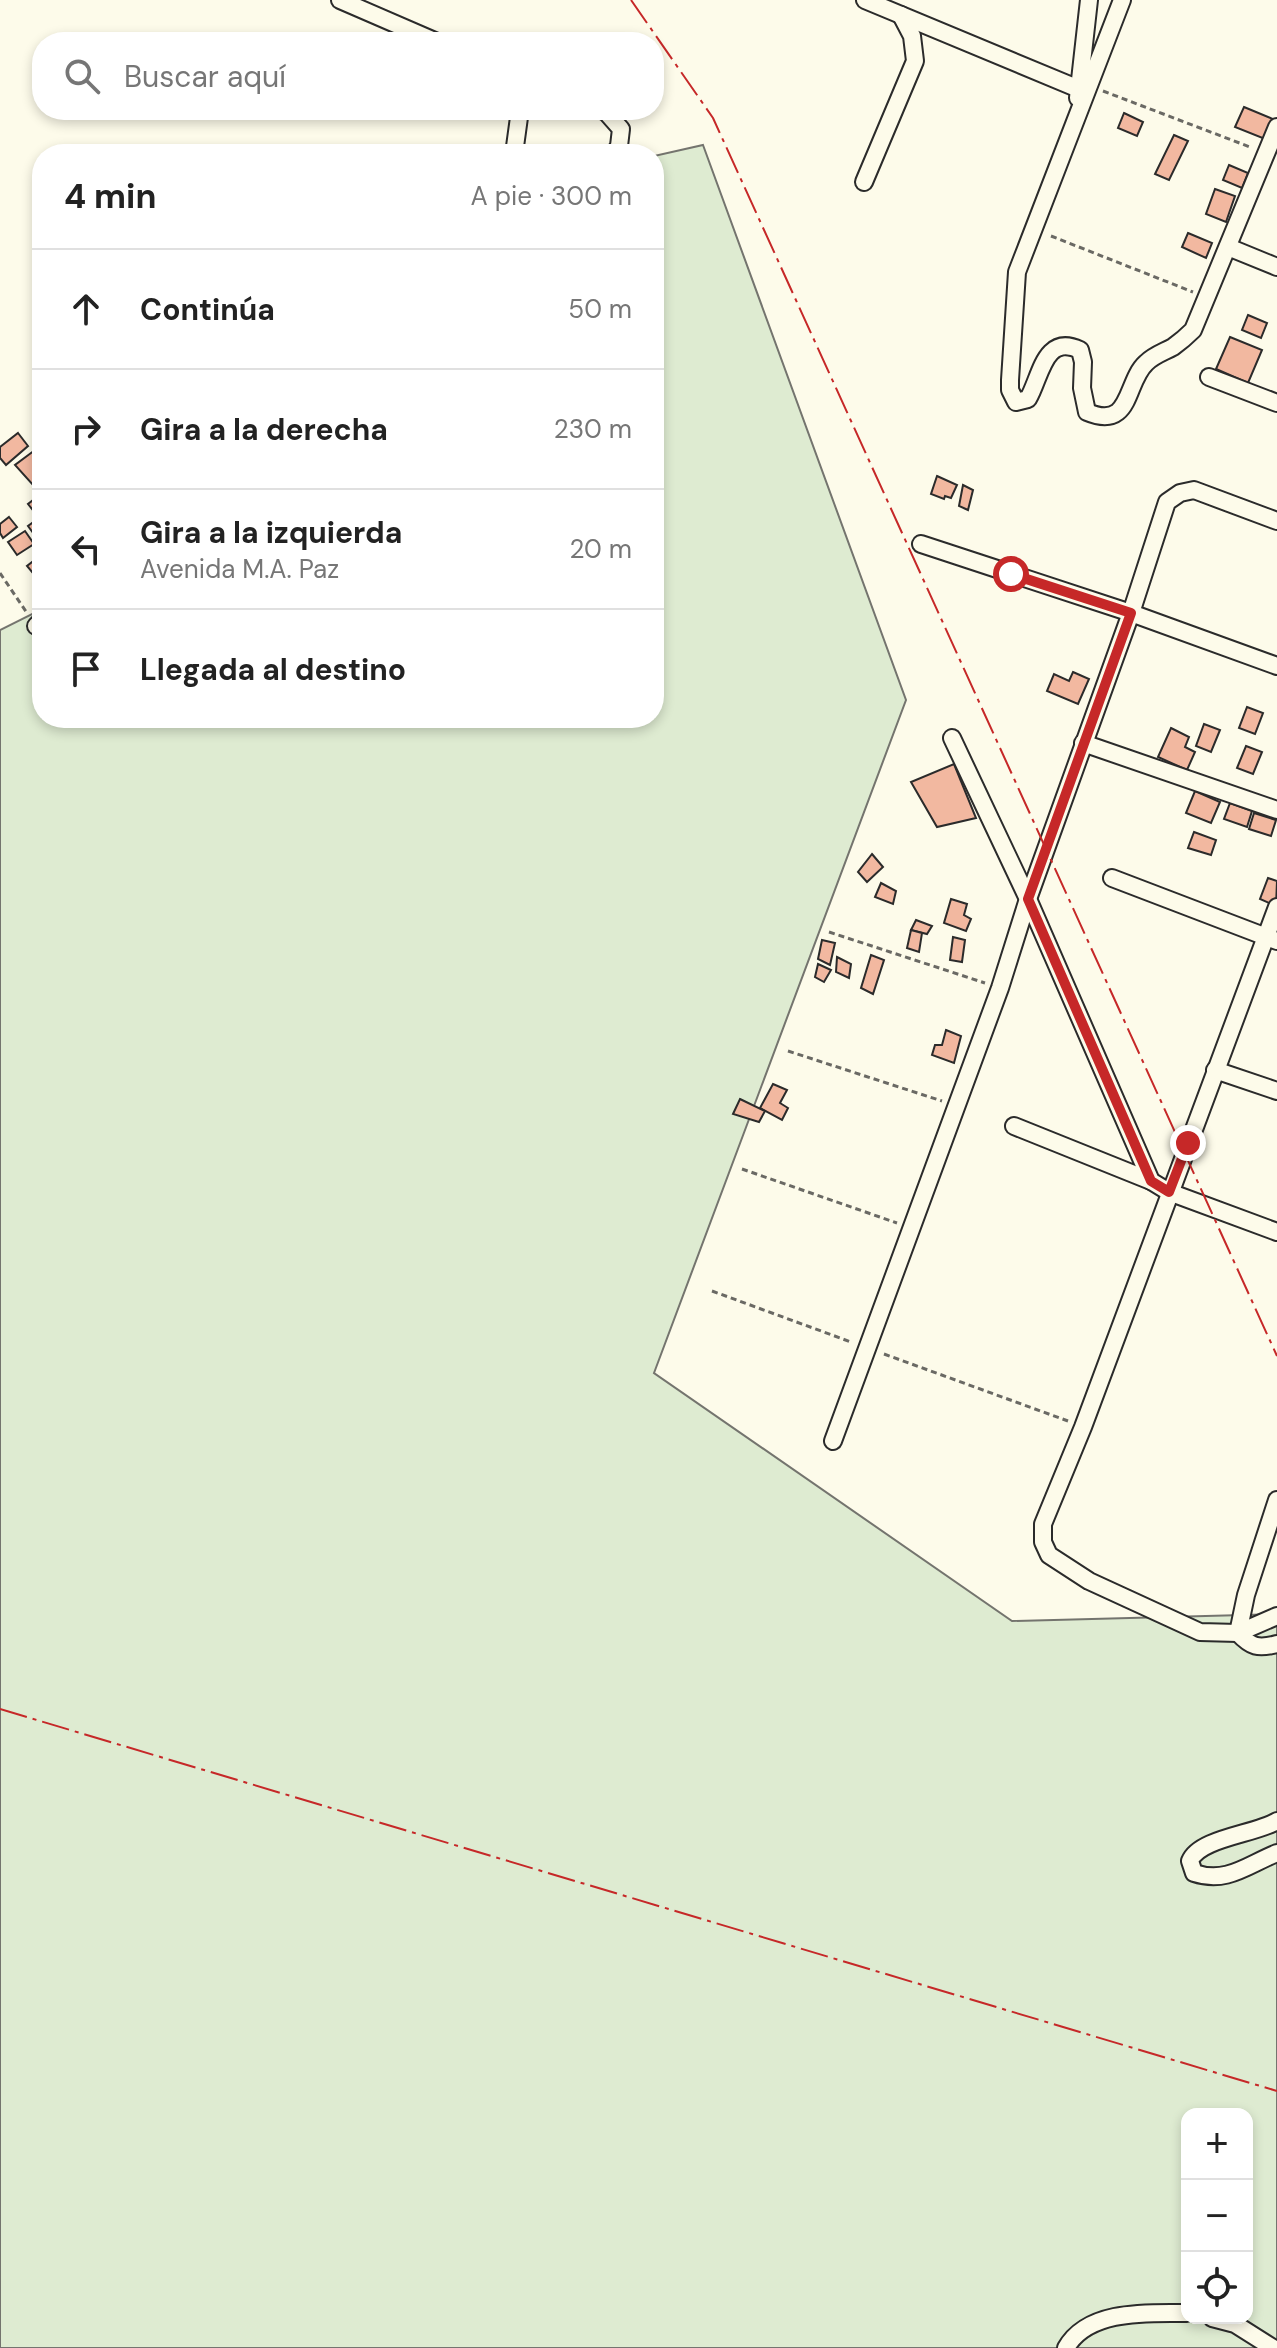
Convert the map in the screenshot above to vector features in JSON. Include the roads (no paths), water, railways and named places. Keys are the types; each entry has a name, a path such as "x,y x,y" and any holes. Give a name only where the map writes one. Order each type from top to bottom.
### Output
{"street":[{"path":"340,0 414,32"},
{"path":"865,0 1084,87"},
{"path":"1084,87 1089,0"},
{"path":"1122,0 1084,87 1075,120 1017,272 1010,380 1010,390 1016,402 1028,399 1047,357 1056,347 1069,345 1080,350 1087,412 1100,417 1113,414 1125,405 1145,363 1176,345 1193,330 1274,140"},
{"path":"864,182 915,61 912,36 901,15"},
{"path":"515,144 519,120"},
{"path":"613,120 621,129 619,144"},
{"path":"1228,247 1277,267"},
{"path":"1209,377 1277,403"},
{"path":"833,1441 1000,988 1028,899 1131,613 1167,502 1180,493 1194,490 1277,521"},
{"path":"921,544 1131,613 1277,666"},
{"path":"952,738 1028,899 1151,1181"},
{"path":"1083,743 1277,810"},
{"path":"1112,878 1271,939"},
{"path":"1277,907 1271,939 1215,1070 1083,1427 1043,1524 1043,1542 1049,1555 1089,1581 1200,1632 1238,1633 1277,1616"},
{"path":"1215,1070 1277,1091"},
{"path":"1014,1126 1151,1181 1169,1192 1277,1232"},
{"path":"1238,1633 1246,1595 1277,1500"},
{"path":"1238,1633 1260,1649 1277,1644"},
{"path":"1277,1821 1204,1847 1193,1854 1190,1861 1194,1873 1207,1877 1227,1876 1277,1853"},
{"path":"1066,2348 1072,2338 1100,2321 1144,2313 1181,2313"},
{"path":"1235,2324 1273,2348"}]}
